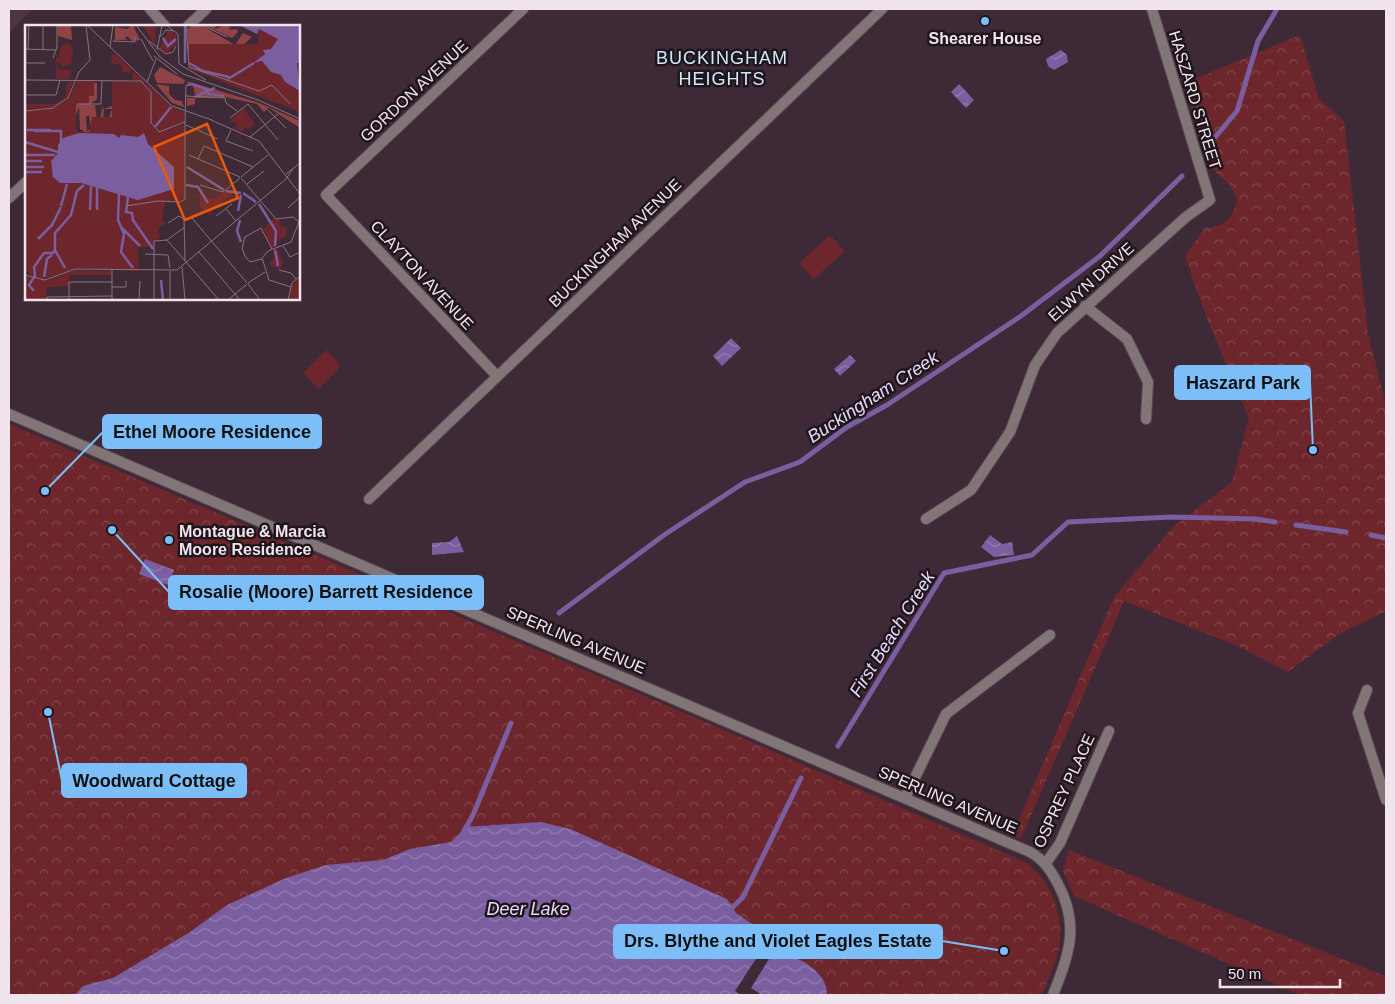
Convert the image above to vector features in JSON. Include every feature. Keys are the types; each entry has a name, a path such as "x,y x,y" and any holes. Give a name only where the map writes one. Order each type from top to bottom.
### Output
{"street":[{"path":"150,9 164,25"},
{"path":"189,25 206,9"},
{"name":"GORDON AVENUE","path":"326,195 523,9"},
{"name":"BUCKINGHAM AVENUE","path":"369,499 882,9"},
{"name":"HASZARD STREET","path":"1152,9 1210,200"},
{"path":"9,198 25,186"},
{"name":"CLAYTON AVENUE","path":"326,195 497,376"},
{"name":"ELWYN DRIVE","path":"926,519 971,490 1010,432 1035,365 1057,333 1186,217 1210,200"},
{"path":"1085,306 1126,340 1148,382 1146,419"},
{"name":"SPERLING AVENUE","path":"9,414 1030,852 1046,863"},
{"path":"905,798 946,714 1050,635"},
{"path":"1367,690 1358,713 1386,800"},
{"name":"OSPREY PLACE","path":"1046,863 1060,843 1109,731"},
{"path":"1046,863 1062,892 1070,918 1070,947 1053,995"}],"shaded area":[{"path":"9,9 33,9 9,33"}],"green space":[{"path":"1300,35 1319,99 1344,121 1368,333 1386,406 1386,611 1339,634 1288,672 1240,647 1124,601 1021,838 1013,834 1114,597 1173,527 1232,482 1249,418 1206,316 1185,256 1205,228 1223,224 1231,216 1237,199 1229,184 1210,167 1185,83"},
{"path":"830,235 845,251 814,279 799,263"},
{"path":"326,350 341,366 319,389 303,373"},
{"path":"9,424 731,733 1027,863 1036,871 1049,890 1058,912 1060,924 1058,954 1042,995 9,995"},
{"path":"1069,850 1385,976 1386,995 1300,995 1074,896 1063,871"}],"water":[{"path":"1061,50 1067,55 1068,62 1054,70 1048,66 1046,59"},
{"path":"959,84 974,100 966,108 951,92"},
{"path":"731,338 741,348 722,366 713,356"},
{"path":"850,355 856,361 840,376 834,369"},
{"path":"990,535 1002,544 1012,542 1014,555 994,557 981,547"},
{"path":"457,536 464,552 432,555 432,543 449,542"},
{"path":"145,559 174,570 168,585 139,574"},
{"name":"Deer Lake","path":"541,822 570,829 727,899 736,913 765,933 763,948 773,953 792,956 813,969 823,980 827,995 75,995 83,986 113,978 190,932 227,905 286,878 326,865 383,860 410,849 451,842 466,827"}],"pier":[{"path":"763,948 772,954 751,988 762,995 741,995 735,991"}],"waterway":[{"name":"Buckingham Creek","path":"1207,147 1237,111 1258,41 1277,9"},
{"name":"Buckingham Creek","path":"559,613 664,535 745,482 800,462 847,427 887,405 1021,316 1100,256 1182,176"},
{"name":"First Beach Creek","path":"838,746 944,573 1032,555 1068,522 1171,517 1256,519 1275,522"},
{"name":"First Beach Creek","path":"1296,525 1346,532"},
{"name":"First Beach Creek","path":"1371,535 1386,538"},
{"name":"Buckingham Creek","path":"464,831 473,815 511,723"},
{"name":"First Beach Creek","path":"728,912 743,897 801,778"}],"place":[{"name":"Shearer House","path":"985,21"},
{"name":"Haszard Park","path":"1313,450"},
{"name":"Ethel Moore Residence","path":"45,491"},
{"name":"Rosalie (Moore) Barrett Residence","path":"112,530"},
{"name":"Montague & Marcia Moore Residence","path":"169,540"},
{"name":"Woodward Cottage","path":"48,712"},
{"name":"Drs. Blythe and Violet Eagles Estate","path":"1004,951"}],"district":[{"name":"BUCKINGHAM HEIGHTS","path":"722,68"}]}
